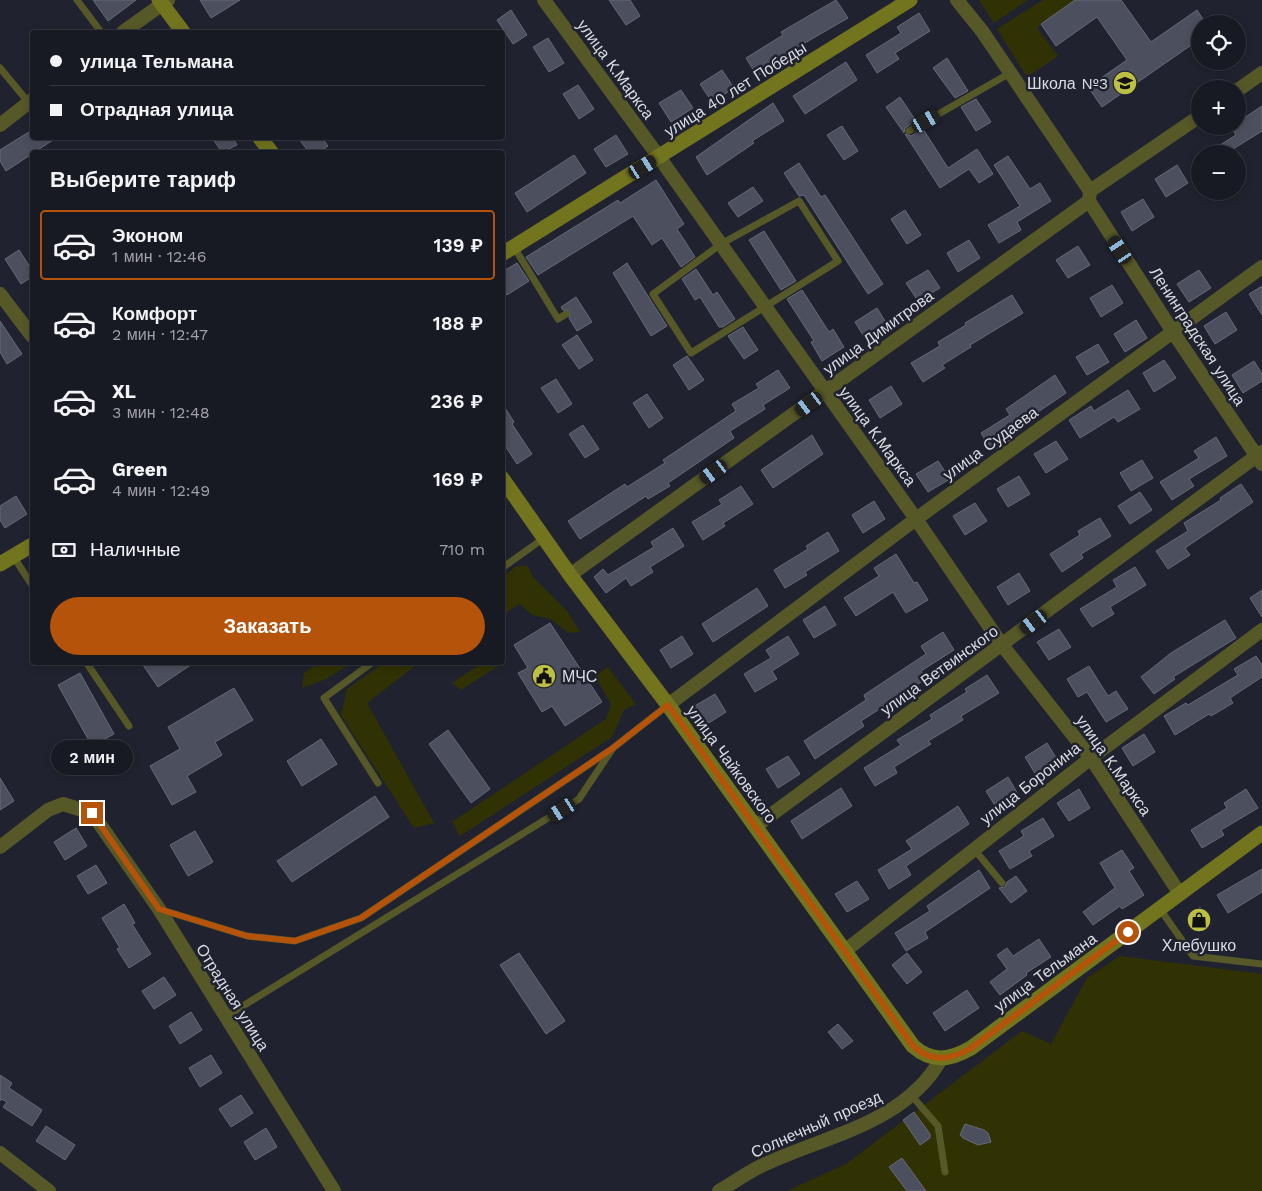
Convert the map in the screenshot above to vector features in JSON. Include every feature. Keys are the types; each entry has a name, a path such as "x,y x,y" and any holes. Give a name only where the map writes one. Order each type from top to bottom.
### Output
{"street":[{"name":"улица К.Маркса","path":"544,0 721,244 916,519 1002,645 1091,758 1180,894"},
{"name":"улица 40 лет Победы","path":"508,250 910,0"},
{"name":"Ленинградская улица","path":"957,0 982,31 1010,73 1173,332 1260,457"},
{"path":"127,30 163,1 182,30"},
{"path":"1246,84 1262,73"},
{"path":"0,125 30,103"},
{"name":"улица Димитрова","path":"570,575 825,392 1191,122"},
{"path":"262,140 269,150"},
{"name":"улица Судаева","path":"668,705 916,519 1262,267"},
{"path":"0,294 30,333"},
{"name":"улица Ветвинского","path":"756,826 1260,457"},
{"name":"улица Чайковского","path":"505,482 570,575 668,705 846,950 913,1046 921,1053 940,1059"},
{"path":"6,560 30,546"},
{"name":"улица Боронина","path":"846,950 1091,758 1262,630"},
{"name":"Отрадная улица","path":"0,847 48,810 63,804 92,813 159,909 224,1017 334,1191"},
{"name":"улица Тельмана","path":"940,1059 957,1055 971,1048 1262,833"},
{"name":"Солнечный проезд","path":"720,1191 759,1167 859,1126 895,1108 932,1074 940,1059"},
{"path":"0,1153 49,1191"}],"lane":[{"path":"77,0 100,30"},
{"path":"0,68 30,101"},
{"path":"909,130 1010,73"},
{"path":"799,201 838,261 764,306 691,353 652,294 721,244 799,201"},
{"path":"508,250 558,319 566,314"},
{"path":"505,566 544,538"},
{"path":"6,560 30,583"},
{"path":"88,665 129,726"},
{"path":"369,665 324,698 378,783"},
{"path":"159,909 247,936 295,941 361,918 613,748 668,705"},
{"path":"224,1017 579,799 613,748"},
{"path":"974,849 1002,883"},
{"path":"1160,909 1193,956 1262,964"},
{"path":"911,1095 938,1126 945,1172"}],"shaded area":[{"path":"979,0 1028,0 994,23"},
{"path":"1043,0 1075,0 1037,28 1058,56 1027,77 997,29"},
{"path":"527,565 534,578 567,611 580,632 568,633 551,619 532,615 520,604 505,613 505,575 515,567"},
{"path":"315,665 349,665 326,679 302,688 304,673"},
{"path":"381,665 416,665 367,703 434,823 414,828 341,715 347,689"},
{"path":"479,665 500,665 461,690 452,683"},
{"path":"608,667 636,704 624,710 612,737 460,836 452,822 606,719 611,704 595,676"},
{"path":"1120,956 1262,974 1262,1191 787,1191 846,1164 1022,1031 1051,1044 1087,978"}],"building":[{"path":"93,0 136,0 108,21"},
{"path":"200,0 240,0 211,18"},
{"path":"609,0 630,0 640,16 626,25"},
{"path":"836,0 848,18 777,59 779,63 757,76 746,58 783,35 781,32"},
{"path":"1075,0 1121,0 1151,42 1197,10 1200,15 1191,15 1191,45 1102,107 1088,87 1127,60 1097,17 1056,46 1041,24"},
{"path":"511,10 527,35 513,44 497,20"},
{"path":"919,13 930,31 895,53 899,59 877,73 866,55 901,33 897,27"},
{"path":"548,38 564,63 549,72 533,47"},
{"path":"947,58 968,91 955,98 933,68"},
{"path":"846,62 857,80 805,114 793,96"},
{"path":"722,70 734,88 712,102 700,84"},
{"path":"578,85 594,109 579,119 563,94"},
{"path":"681,90 693,108 671,122 659,103"},
{"path":"900,97 916,121 905,128 904,133 886,107"},
{"path":"976,99 991,122 976,131 961,107"},
{"path":"773,103 784,121 752,141 754,143 707,175 696,157"},
{"path":"1262,106 1262,131 1239,145 1220,145 1236,135 1246,135 1246,117"},
{"path":"842,126 858,151 844,160 827,135"},
{"path":"923,129 948,168 977,149 993,174 979,183 969,169 940,188 905,134 911,136"},
{"path":"30,131 30,140 53,140 38,150 30,150 30,155 6,171 0,161 0,150"},
{"path":"616,135 628,154 606,167 594,149"},
{"path":"213,140 234,140 237,145 226,150 221,150"},
{"path":"300,140 324,140 328,146 323,150 307,150"},
{"path":"574,155 586,173 527,212 515,193"},
{"path":"1008,156 1030,189 1040,183 1051,201 1017,222 1021,230 999,243 988,225 1020,206 994,165"},
{"path":"799,163 821,197 825,195 883,284 868,294 804,195 799,196 784,173"},
{"path":"1177,165 1188,183 1166,197 1155,179"},
{"path":"656,180 684,224 677,229 695,257 681,267 662,238 652,245 633,216 538,275 526,257 618,200 620,203"},
{"path":"753,187 763,201 738,217 728,203"},
{"path":"1143,199 1154,217 1132,231 1121,212"},
{"path":"905,210 921,235 907,244 891,219"},
{"path":"764,231 796,281 781,290 749,240"},
{"path":"969,240 980,258 958,272 947,253"},
{"path":"1078,246 1090,265 1068,278 1056,260"},
{"path":"19,250 30,267 30,278 21,284 5,259"},
{"path":"517,263 529,281 507,295 505,292 505,270"},
{"path":"627,263 667,326 651,336 613,273"},
{"path":"696,269 713,295 717,292 735,319 723,327 719,327 700,297 695,300 682,279"},
{"path":"928,270 940,288 918,301 906,283"},
{"path":"1199,270 1211,288 1189,302 1177,284"},
{"path":"1112,285 1123,303 1101,317 1090,298"},
{"path":"1262,286 1262,315 1249,294"},
{"path":"802,290 829,332 833,329 844,347 822,361 811,342 814,341 787,299"},
{"path":"1012,295 1023,313 970,345 971,347 942,365 945,368 923,382 911,363 940,346 938,342 966,325 965,323"},
{"path":"576,297 592,322 577,331 569,318 570,311 563,310 561,307"},
{"path":"877,308 888,326 866,340 855,322"},
{"path":"1226,312 1237,330 1215,344 1204,326"},
{"path":"1136,320 1147,338 1125,352 1114,334"},
{"path":"0,321 22,354 7,364 0,352"},
{"path":"743,327 758,350 744,359 728,336"},
{"path":"577,335 593,360 579,369 562,345"},
{"path":"1098,344 1109,362 1087,375 1076,357"},
{"path":"687,356 704,380 689,390 673,365"},
{"path":"1164,360 1176,378 1154,392 1143,373"},
{"path":"1254,361 1262,374 1262,381 1243,393 1232,375"},
{"path":"778,370 790,388 763,405 765,409 730,431 734,438 668,483 670,486 648,499 646,496 580,539 568,521 625,484 627,487 665,463 663,460 736,411 732,404 759,388 756,384"},
{"path":"1055,375 1066,393 1010,431 1014,437 992,451 981,433 1010,415 1006,409"},
{"path":"556,379 572,404 558,413 541,388"},
{"path":"891,386 902,404 880,418 869,400"},
{"path":"1128,390 1140,409 1118,422 1114,417 1080,438 1069,420 1091,406 1094,411"},
{"path":"647,394 663,418 649,428 633,403"},
{"path":"505,408 514,422 512,424 532,454 517,464 505,446"},
{"path":"583,425 599,449 585,458 569,434"},
{"path":"812,435 823,454 773,488 761,470"},
{"path":"1216,437 1227,456 1189,479 1194,486 1172,500 1160,482 1199,458 1194,451"},
{"path":"1056,441 1068,459 1046,473 1034,454"},
{"path":"1142,460 1153,478 1131,491 1120,473"},
{"path":"938,461 950,479 928,492 916,474"},
{"path":"1019,476 1030,494 1008,507 997,489"},
{"path":"1241,484 1253,502 1185,548 1190,555 1168,569 1156,551 1188,531 1184,523 1221,500 1220,498"},
{"path":"741,486 753,504 723,523 725,526 703,540 692,522 722,504 719,500"},
{"path":"1140,492 1152,510 1130,524 1118,506"},
{"path":"16,496 27,514 5,528 0,520 0,506"},
{"path":"874,501 885,519 863,533 852,515"},
{"path":"975,503 987,521 965,535 953,516"},
{"path":"1100,518 1111,536 1081,554 1083,558 1062,572 1050,554 1080,535 1078,531"},
{"path":"673,528 684,546 650,567 653,572 631,586 626,578 606,593 594,577 603,569 608,575 654,547 651,542"},
{"path":"828,532 839,551 805,572 807,575 785,588 774,570 808,549 806,546"},
{"path":"896,554 914,583 917,582 928,600 906,613 893,592 856,616 844,598 879,576 874,568"},
{"path":"1135,567 1146,585 1110,607 1114,614 1092,627 1080,609 1117,587 1113,580"},
{"path":"1019,573 1030,591 1008,605 997,587"},
{"path":"757,588 768,606 713,642 702,624"},
{"path":"1262,590 1262,617 1250,598"},
{"path":"825,606 836,625 814,638 803,620"},
{"path":"1225,620 1236,638 1173,677 1175,679 1154,694 1141,677 1171,653"},
{"name":"МЧС","path":"550,623 602,702 565,726 552,706 542,712 518,673 528,668 514,645"},
{"path":"1059,629 1071,647 1049,660 1037,642"},
{"path":"943,632 954,650 921,671 926,679 861,721 864,726 815,759 804,741 866,700 864,695 926,654 921,646"},
{"path":"682,636 693,654 671,668 660,650"},
{"path":"788,636 799,654 772,671 777,679 755,692 744,674 771,658 766,650"},
{"path":"1256,656 1262,665 1262,677 1230,698 1233,703 1211,716 1209,714 1175,735 1164,716 1186,703 1188,705 1238,675 1234,669"},
{"path":"143,665 191,665 158,687"},
{"path":"1089,666 1108,696 1116,691 1128,709 1106,722 1087,692 1078,697 1067,679"},
{"path":"80,673 114,734 92,746 58,685"},
{"path":"987,675 999,693 961,716 963,720 928,741 931,744 894,767 897,773 875,786 864,768 901,745 897,740 932,719 930,715 967,692 965,689"},
{"path":"234,688 253,720 215,742 222,755 187,776 196,792 172,805 150,766 180,749 168,727"},
{"path":"715,694 726,712 704,726 693,707"},
{"path":"448,730 490,789 471,803 429,744"},
{"path":"1144,734 1155,752 1133,766 1122,748"},
{"path":"321,739 337,764 302,786 287,761"},
{"path":"1047,743 1058,761 1036,775 1025,757"},
{"path":"788,756 800,774 778,788 766,769"},
{"path":"1008,777 1019,796 997,809 986,791"},
{"path":"0,778 14,801 0,810"},
{"path":"841,788 852,806 802,839 791,821"},
{"path":"1079,789 1090,808 1069,821 1057,803"},
{"path":"1246,789 1258,808 1221,830 1224,835 1202,848 1191,830 1227,808 1224,803"},
{"path":"375,796 389,817 292,882 277,861"},
{"path":"958,806 969,824 906,866 911,875 889,889 878,870 912,849 906,841"},
{"path":"1043,818 1054,836 1029,851 1032,856 1010,869 999,851 1024,836 1021,831"},
{"path":"76,828 87,846 65,860 54,842"},
{"path":"195,831 213,862 188,876 170,845"},
{"path":"1122,850 1134,868 1129,871 1144,895 1122,909 1120,906 1093,925 1083,912 1115,888 1100,863"},
{"path":"96,865 107,883 88,894 77,876"},
{"path":"1262,869 1262,892 1228,913 1217,895"},
{"path":"979,870 990,888 925,932 928,938 906,951 895,933 930,911 927,906"},
{"path":"1016,876 1027,891 1011,903 999,888 1005,887 1007,882"},
{"path":"857,881 869,899 847,912 835,894"},
{"path":"124,904 135,923 132,924 151,954 129,968 117,949 120,948 102,918"},
{"name":"Хлебушко","path":"1200,907 1211,924 1198,932 1187,917"},
{"path":"1039,939 1051,957 1026,973 1027,975 1000,995 990,982 1007,969 997,955 1007,948 1013,956"},
{"path":"519,953 565,1021 546,1034 500,965"},
{"path":"907,953 922,972 907,984 892,965"},
{"path":"164,977 176,995 154,1009 142,991"},
{"path":"967,990 979,1008 945,1031 933,1013"},
{"path":"191,1012 202,1030 180,1044 169,1026"},
{"path":"838,1024 853,1041 842,1049 828,1032"},
{"path":"211,1055 222,1073 200,1087 189,1068"},
{"path":"0,1075 12,1083 9,1088 42,1110 32,1126 3,1107 7,1102 1,1099 0,1101"},
{"path":"241,1095 253,1113 231,1127 219,1109"},
{"path":"914,1112 930,1134 930,1138 920,1145 903,1120"},
{"path":"965,1124 984,1130 988,1133 991,1142 978,1145 963,1138 960,1135"},
{"path":"46,1126 75,1145 65,1160 36,1141"},
{"path":"266,1128 277,1147 255,1160 244,1142"},
{"path":"902,1158 926,1191 907,1191 889,1167"}],"place":[{"name":"Школа №3","path":"1125,83"},
{"name":"МЧС","path":"544,676"},
{"name":"Хлебушко","path":"1199,920"}],"route":[{"path":"92,813 159,909 247,936 295,941 361,918 613,748 668,705 846,950 913,1046 921,1053 940,1059 949,1058 971,1048 1128,932"}]}
